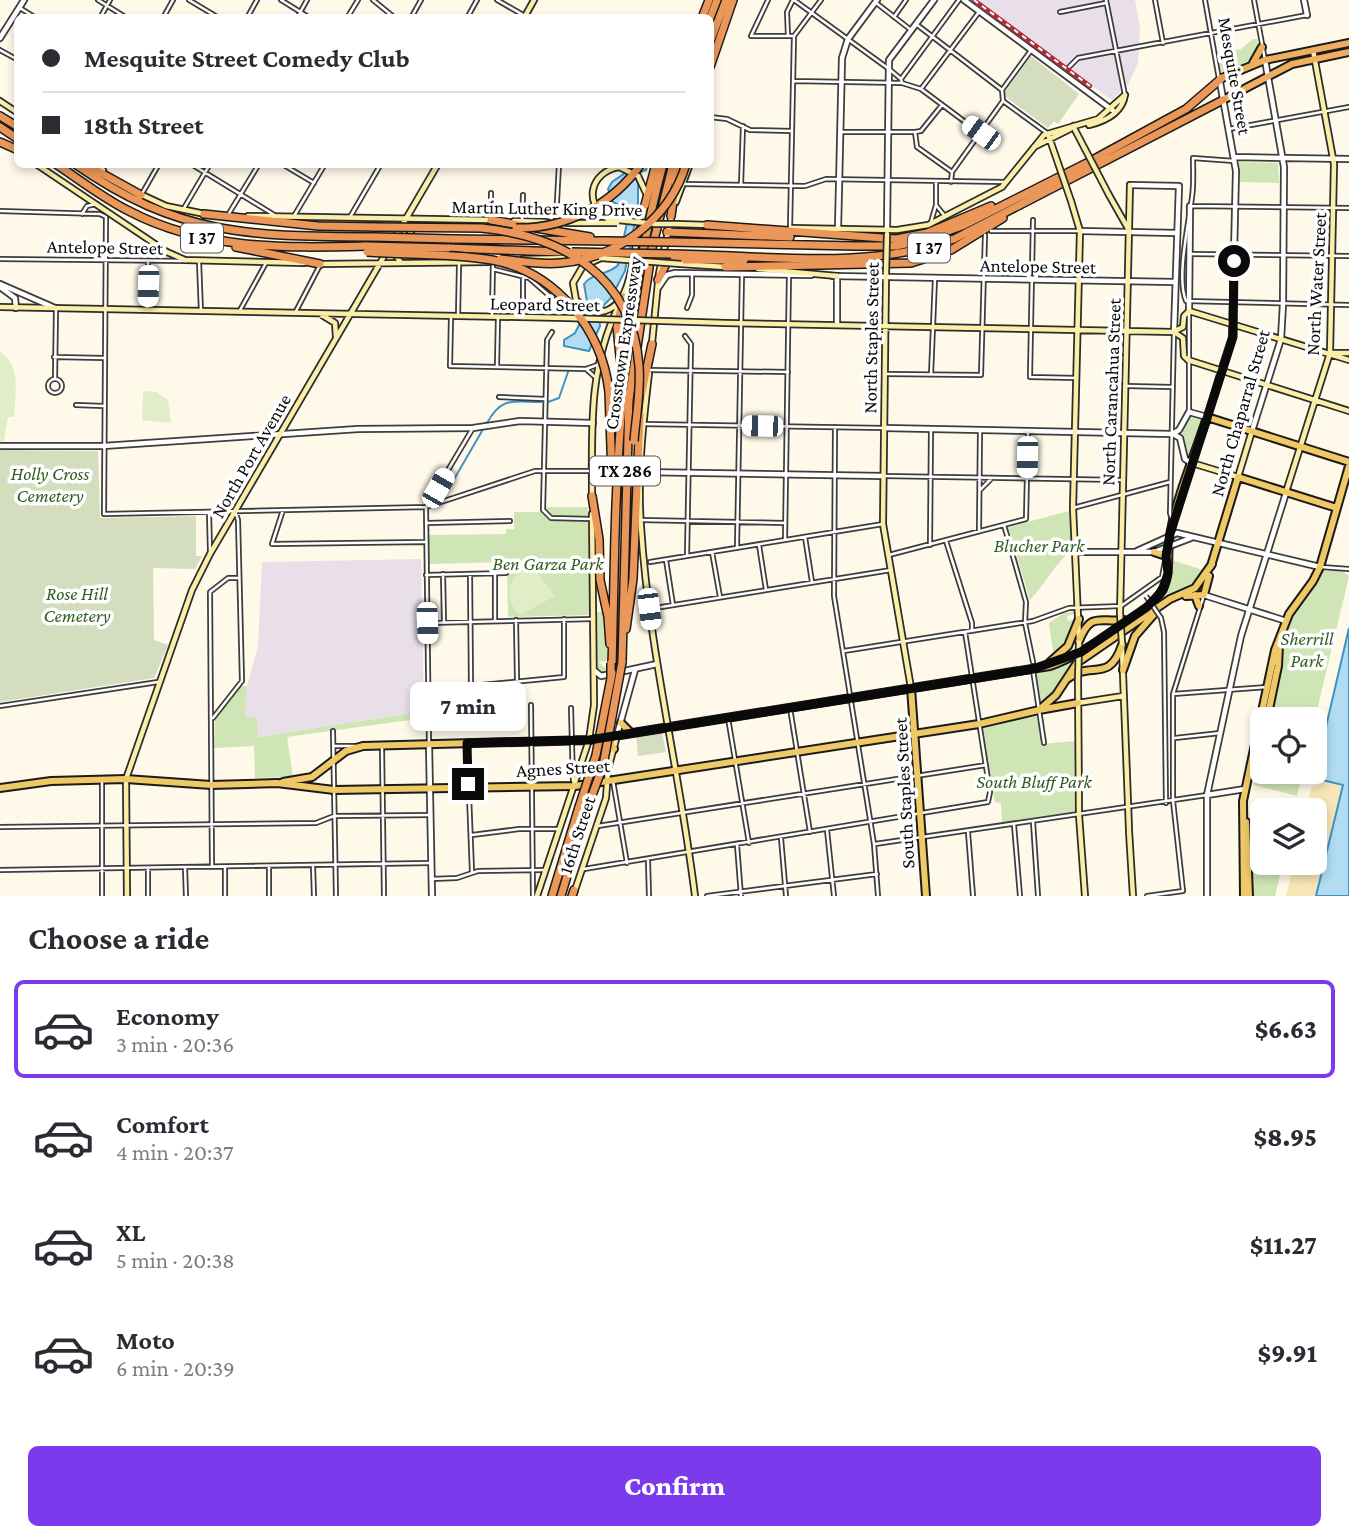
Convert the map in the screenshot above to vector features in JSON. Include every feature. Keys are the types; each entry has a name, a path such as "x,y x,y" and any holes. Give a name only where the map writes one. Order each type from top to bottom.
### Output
{"highway":[{"path":"714,32 726,0"},
{"path":"714,55 733,0"},
{"path":"1221,80 1265,60 1349,43"},
{"path":"1250,66 1262,47"},
{"path":"1223,100 1268,74 1315,59 1349,52"},
{"name":"I 37","path":"81,168 116,192 166,216 225,230 287,235 453,239 588,238 607,241 896,246 952,230 1073,170 1185,109 1221,80"},
{"name":"I 37","path":"62,168 101,194 147,219 201,238 249,245 877,257 917,251 954,239 1223,100"},
{"path":"54,168 101,194"},
{"path":"92,168 141,195"},
{"path":"204,214 317,226 541,227 576,218 611,196 637,168"},
{"path":"645,205 655,168"},
{"name":"Crosstown Expressway","path":"615,537 623,384 643,249 662,168"},
{"name":"Crosstown Expressway","path":"552,896 583,806 603,766 615,662 626,438 635,347 652,248 675,168"},
{"path":"671,216 676,168"},
{"path":"367,249 549,264 595,256 631,239 655,218 678,185 686,168"},
{"path":"667,232 679,235 878,239 927,233 1031,190"},
{"path":"725,267 911,263 959,247 1039,195"},
{"path":"491,220 588,238"},
{"path":"707,225 878,239"},
{"path":"287,235 375,227"},
{"path":"481,228 515,231 551,242 585,263 606,284 626,315 636,345 639,379 634,441 634,561"},
{"path":"201,238 274,257 320,264"},
{"path":"466,257 517,268 546,284 578,313 594,340 604,364 609,392 615,537"},
{"path":"658,280 666,264 678,259 777,260 815,257"},
{"path":"623,296 617,327 623,384"},
{"path":"615,662 634,561 640,414 652,344"},
{"path":"592,496 599,539 600,580 615,662"},
{"name":"TX 286","path":"615,537 615,662"},
{"name":"Crosstown Expressway","path":"561,896 596,755 615,662"}],"main road":[{"name":"North Water Street","path":"1286,493 1330,353 1333,159 1313,50"},
{"path":"1004,185 1031,149 1049,135 1094,124 1123,104 1125,94"},
{"path":"1074,127 1130,233"},
{"path":"1049,135 1080,231 1073,508 1079,607 1079,815 1085,896"},
{"path":"42,168 167,252 197,261"},
{"name":"Martin Luther King Drive","path":"100,168 141,195 182,211 204,214 676,224 887,232 929,225 1004,185"},
{"name":"North Port Avenue","path":"127,896 126,779 192,590 210,554 436,168"},
{"path":"616,168 603,172 593,187 594,204 600,213 612,220 656,224"},
{"path":"535,896 589,740 595,671 592,496 595,471 595,377 623,296 645,205 645,187 638,176 621,168"},
{"path":"687,168 671,216 658,280 643,424 640,520 657,664 695,896"},
{"name":"North Carancahua Street","path":"1130,185 1129,330 1122,480 1120,613 1133,896"},
{"path":"404,264 397,260 398,254 415,224 427,219"},
{"name":"North Staples Street","path":"887,232 883,524 911,688"},
{"path":"601,258 580,269 572,288 574,298 582,307 602,312 614,308 623,296"},
{"name":"Antelope Street","path":"197,261 378,265 601,258 837,275"},
{"path":"359,264 368,272 369,281"},
{"name":"Leopard Street","path":"0,307 17,298 56,309 1174,332"},
{"path":"1349,360 1189,311 1184,316 1183,327 1174,332 1183,338 1184,356 1188,360 1349,411"},
{"path":"307,313 323,316 335,323 337,332 333,343"},
{"path":"1330,353 1349,353"},
{"path":"277,783 312,777 346,751 363,746 589,740 971,680 1076,655 1152,603 1163,590 1168,573 1166,556 1170,534 1221,371"},
{"path":"1207,417 1349,464 1348,478 1320,567 1286,621 1267,687 1245,807 1247,896"},
{"name":"North Chaparral Street","path":"1204,595 1252,431"},
{"path":"1192,463 1337,509"},
{"path":"1154,552 1166,556"},
{"path":"1039,710 1052,700 1077,663 1173,597 1195,588 1212,564"},
{"path":"1108,641 1192,595 1208,578"},
{"path":"1121,595 1129,600"},
{"path":"1192,595 1204,595"},
{"path":"1192,595 1199,606"},
{"path":"1122,670 1135,636 1158,616"},
{"path":"1035,666 1068,646 1079,619"},
{"path":"1079,642 1084,629 1094,621 1130,619"},
{"path":"1063,683 1078,672 1110,667 1122,644"},
{"path":"1269,707 1278,666 1279,644"},
{"name":"South Staples Street","path":"911,688 917,734 926,896"},
{"path":"1078,703 1123,696"},
{"name":"Agnes Street","path":"0,788 43,781 126,779 211,785 277,783 334,790 575,786 858,744 1078,703"},
{"path":"621,723 631,733"},
{"path":"610,782 617,736"},
{"path":"608,737 614,749"},
{"path":"579,774 585,785"},
{"path":"1247,790 1250,780"},
{"name":"16th Street","path":"573,894 610,782"},
{"path":"571,798 600,793 606,798"}],"street":[{"path":"15,14 24,0"},
{"path":"99,0 121,14"},
{"path":"102,14 110,0"},
{"path":"189,0 212,14"},
{"path":"281,0 303,14"},
{"path":"300,12 307,0"},
{"path":"373,0 390,14"},
{"path":"497,0 519,14"},
{"path":"768,0 751,36 793,36"},
{"path":"788,36 787,12 793,0 902,81 920,89 981,133"},
{"path":"790,228 793,36 821,0"},
{"path":"894,17 906,0"},
{"name":"North Staples Street","path":"887,232 891,57 934,0"},
{"path":"792,81 902,81 961,0 1113,110"},
{"path":"1155,0 1163,43"},
{"name":"Mesquite Street","path":"1205,0 1234,159 1236,207 1233,337 1221,371"},
{"name":"North Chaparral Street","path":"1252,431 1281,339 1284,255 1283,159 1254,0"},
{"path":"1069,67 1078,58 1307,15 1304,0"},
{"path":"838,229 842,58 848,39 876,1 911,30"},
{"path":"1059,12 1106,2 1125,94"},
{"path":"19,8 29,14"},
{"path":"920,89 979,12"},
{"path":"0,38 14,16"},
{"path":"916,24 1002,90"},
{"path":"1032,49 1002,90 1000,97 1049,135"},
{"path":"951,182 952,172 1003,101"},
{"path":"841,132 921,131 942,105"},
{"path":"1228,129 1349,107"},
{"path":"714,118 762,131 792,131"},
{"path":"741,185 743,126"},
{"path":"915,132 917,147 952,172"},
{"path":"1172,434 1179,430 1189,412 1190,206 1193,158 1349,159"},
{"path":"141,195 157,168"},
{"path":"197,168 276,216"},
{"path":"182,211 208,168"},
{"path":"228,215 257,168"},
{"path":"289,168 314,183"},
{"path":"295,216 323,168"},
{"path":"350,217 379,168"},
{"path":"556,223 559,168"},
{"path":"683,184 791,186 840,179 981,182 1004,185"},
{"path":"929,225 936,205 936,181"},
{"path":"981,182 987,187 985,197"},
{"path":"1130,185 1179,186 1179,282 1189,303 1349,305"},
{"path":"491,193 491,220"},
{"path":"522,221 523,195"},
{"path":"85,197 88,206"},
{"path":"82,214 88,206 96,204"},
{"path":"936,205 940,213 947,216"},
{"path":"1190,206 1349,208"},
{"path":"1174,522 1170,513 1170,482 1174,332 1179,282 1186,249 1184,234 1190,206"},
{"path":"0,211 104,215 104,514 426,507 543,470 1122,480"},
{"path":"1032,220 1030,377 1077,379"},
{"path":"991,231 1184,234"},
{"path":"885,374 981,375 985,234"},
{"path":"1191,254 1349,256"},
{"name":"Antelope Street","path":"0,259 197,261"},
{"path":"197,261 201,312"},
{"path":"147,310 148,262"},
{"path":"493,262 497,366"},
{"path":"239,312 267,263"},
{"path":"295,313 320,264"},
{"path":"458,317 459,264"},
{"path":"493,270 523,275 541,285 561,306"},
{"path":"687,309 692,295 692,273"},
{"name":"Antelope Street","path":"657,290 667,275 692,273 1179,282"},
{"path":"737,548 742,274"},
{"path":"523,275 523,318"},
{"path":"785,540 789,275"},
{"path":"837,275 837,324"},
{"path":"931,375 934,278"},
{"path":"0,286 17,298 51,304 56,309 55,380"},
{"path":"1196,313 1194,306 1197,303"},
{"path":"451,317 450,366 586,369 597,365"},
{"path":"552,332 547,340 543,510 546,516 592,519"},
{"path":"685,336 691,344 687,556"},
{"path":"54,357 104,358"},
{"path":"586,369 595,377"},
{"path":"650,370 788,372"},
{"path":"1126,386 1172,387"},
{"path":"499,397 545,398"},
{"path":"76,405 104,406"},
{"path":"1189,412 1207,417"},
{"path":"0,446 103,446 358,429 473,428 510,422 593,423"},
{"path":"643,424 1172,434 1180,439 1185,459 1192,463"},
{"path":"835,427 834,596 871,823 878,896"},
{"path":"432,896 426,507 473,428"},
{"path":"930,545 931,429"},
{"path":"979,531 980,429"},
{"path":"888,556 1026,519 1028,430"},
{"path":"980,490 992,478"},
{"path":"1073,508 1170,482"},
{"name":"North Water Street","path":"1207,896 1207,795 1229,690 1286,493"},
{"path":"283,510 272,544 425,542"},
{"path":"213,718 242,681 235,511"},
{"path":"209,512 210,554"},
{"path":"640,520 785,523"},
{"path":"425,523 510,521"},
{"path":"650,562 883,524"},
{"path":"1004,525 1026,602 1026,623 1035,666 1044,743"},
{"path":"1136,551 1150,547 1170,534 1196,537 1320,567 1349,569"},
{"path":"805,537 812,582"},
{"path":"1076,552 1154,552 1169,544 1196,537"},
{"path":"946,541 972,622 972,631"},
{"path":"759,544 766,590"},
{"path":"712,552 720,597"},
{"path":"843,652 1026,623 1063,609 1121,606 1162,577 1166,556"},
{"path":"666,559 673,605"},
{"path":"649,609 891,570"},
{"path":"495,573 495,620"},
{"path":"426,575 506,573"},
{"path":"443,574 444,622"},
{"path":"470,574 471,686 517,679 564,677 564,619"},
{"path":"212,867 210,592 228,578 239,578"},
{"path":"1142,590 1158,616 1164,632 1166,803"},
{"path":"1147,896 1183,891 1173,802 1174,694 1204,595 1286,621"},
{"path":"427,623 594,619"},
{"path":"516,620 517,679"},
{"path":"580,869 988,802 990,792 965,632"},
{"path":"595,671 601,676 657,664"},
{"path":"617,736 635,670"},
{"path":"0,706 161,681"},
{"path":"1174,694 1267,687"},
{"path":"531,705 535,896"},
{"name":"16th Street","path":"571,708 575,786"},
{"path":"790,708 810,833"},
{"path":"728,718 749,843"},
{"path":"333,731 336,896"},
{"path":"1173,738 1220,733"},
{"path":"467,743 472,872"},
{"path":"382,745 384,896"},
{"path":"333,746 363,746"},
{"path":"597,827 986,765"},
{"path":"102,780 102,896"},
{"path":"610,782 626,863"},
{"path":"874,844 1247,790"},
{"path":"0,827 316,823 334,816 431,814"},
{"path":"1033,822 1038,896"},
{"path":"1014,825 1020,896"},
{"path":"472,835 533,829 558,830"},
{"path":"827,830 834,896"},
{"path":"968,832 973,896"},
{"path":"781,838 786,896"},
{"path":"737,845 741,894"},
{"path":"648,859 649,896"},
{"path":"0,870 431,863"},
{"path":"313,866 314,896"},
{"path":"225,867 225,896"},
{"path":"269,867 270,896"},
{"path":"148,868 148,896"},
{"path":"185,868 186,896"},
{"path":"431,879 457,878 472,872 545,870"},
{"path":"707,896 741,894 785,885 877,874"}],"shaded area":[{"path":"971,0 1135,0 1140,28 1138,63 1128,85 1112,100"},
{"path":"421,559 424,711 257,737 245,717 245,710 247,686 258,647 262,562"}],"green space":[{"path":"1253,39 1257,39 1257,47 1252,58 1222,75 1218,55 1241,49"},
{"path":"1031,56 1079,94 1058,124 1054,121 1048,128 1003,95"},
{"path":"1239,162 1278,163 1279,183 1240,182"},
{"path":"0,352 12,364 16,382 14,417 8,417 4,441 0,441"},
{"path":"143,391 156,392 168,400 171,423 142,420"},
{"path":"1189,414 1202,418 1190,459 1182,434"},
{"name":"Rose Hill Cemetery","path":"0,450 98,451 100,518 196,516 196,556 202,556 195,569 153,568 154,640 168,645 154,678 0,702"},
{"name":"Ben Garza Park","path":"546,507 588,507 590,615 508,617 507,562 429,564 429,535 506,534 506,529 514,529 514,512 540,512"},
{"name":"Blucher Park","path":"1069,511 1073,549 1030,600 1008,527"},
{"path":"1172,560 1206,571 1193,587 1156,606 1169,584"},
{"path":"532,566 555,596 520,615 511,602 510,587 517,574"},
{"name":"Sherrill Park","path":"1323,571 1342,571 1349,576 1318,707 1271,707 1287,628 1293,614"},
{"path":"605,611 608,661 598,662 607,669 603,674 597,671 597,612"},
{"path":"1075,611 1075,614 1067,616 1068,621 1075,619 1065,647 1054,658 1049,623 1064,613"},
{"path":"1075,659 1052,696 1041,704 1036,673"},
{"path":"240,686 247,686 245,717 257,717 258,737 424,711 424,718 287,737 293,777 255,778 254,746 214,748 215,720"},
{"name":"South Bluff Park","path":"1036,715 1042,744 1075,741 1076,813 1002,824 1001,803 995,802 981,726"},
{"path":"662,732 666,752 638,756 636,735"},
{"path":"1254,784 1300,784 1297,796"},
{"path":"1251,875 1280,875 1275,896 1252,896"}],"sand":[{"path":"1327,781 1342,786 1327,849 1327,798 1309,798 1311,788 1327,784"},
{"path":"1291,875 1321,875 1316,896 1286,896"}],"water":[{"path":"628,168 646,168 638,173 638,207 625,271 611,298 599,310 600,326 589,351 564,346 564,340 575,333 588,307 584,284 592,277 618,265 628,218 624,208 613,202 608,189 612,182"},
{"path":"1349,628 1349,896 1316,896 1321,875 1327,875 1327,851 1343,785 1327,781 1327,722"}],"waterway":[{"path":"548,402 559,398 568,372"},
{"path":"487,423 503,404 541,402"},
{"path":"441,491 453,481 482,431"}],"railway":[{"path":"974,0 1090,86"}],"route":[{"path":"468,784 467,743 589,740 1050,666 1081,652 1147,607 1163,590 1167,578 1166,556 1170,534 1233,337 1234,261"}],"park label":[{"name":"Holly Cross Cemetery","path":"50,484"}]}
